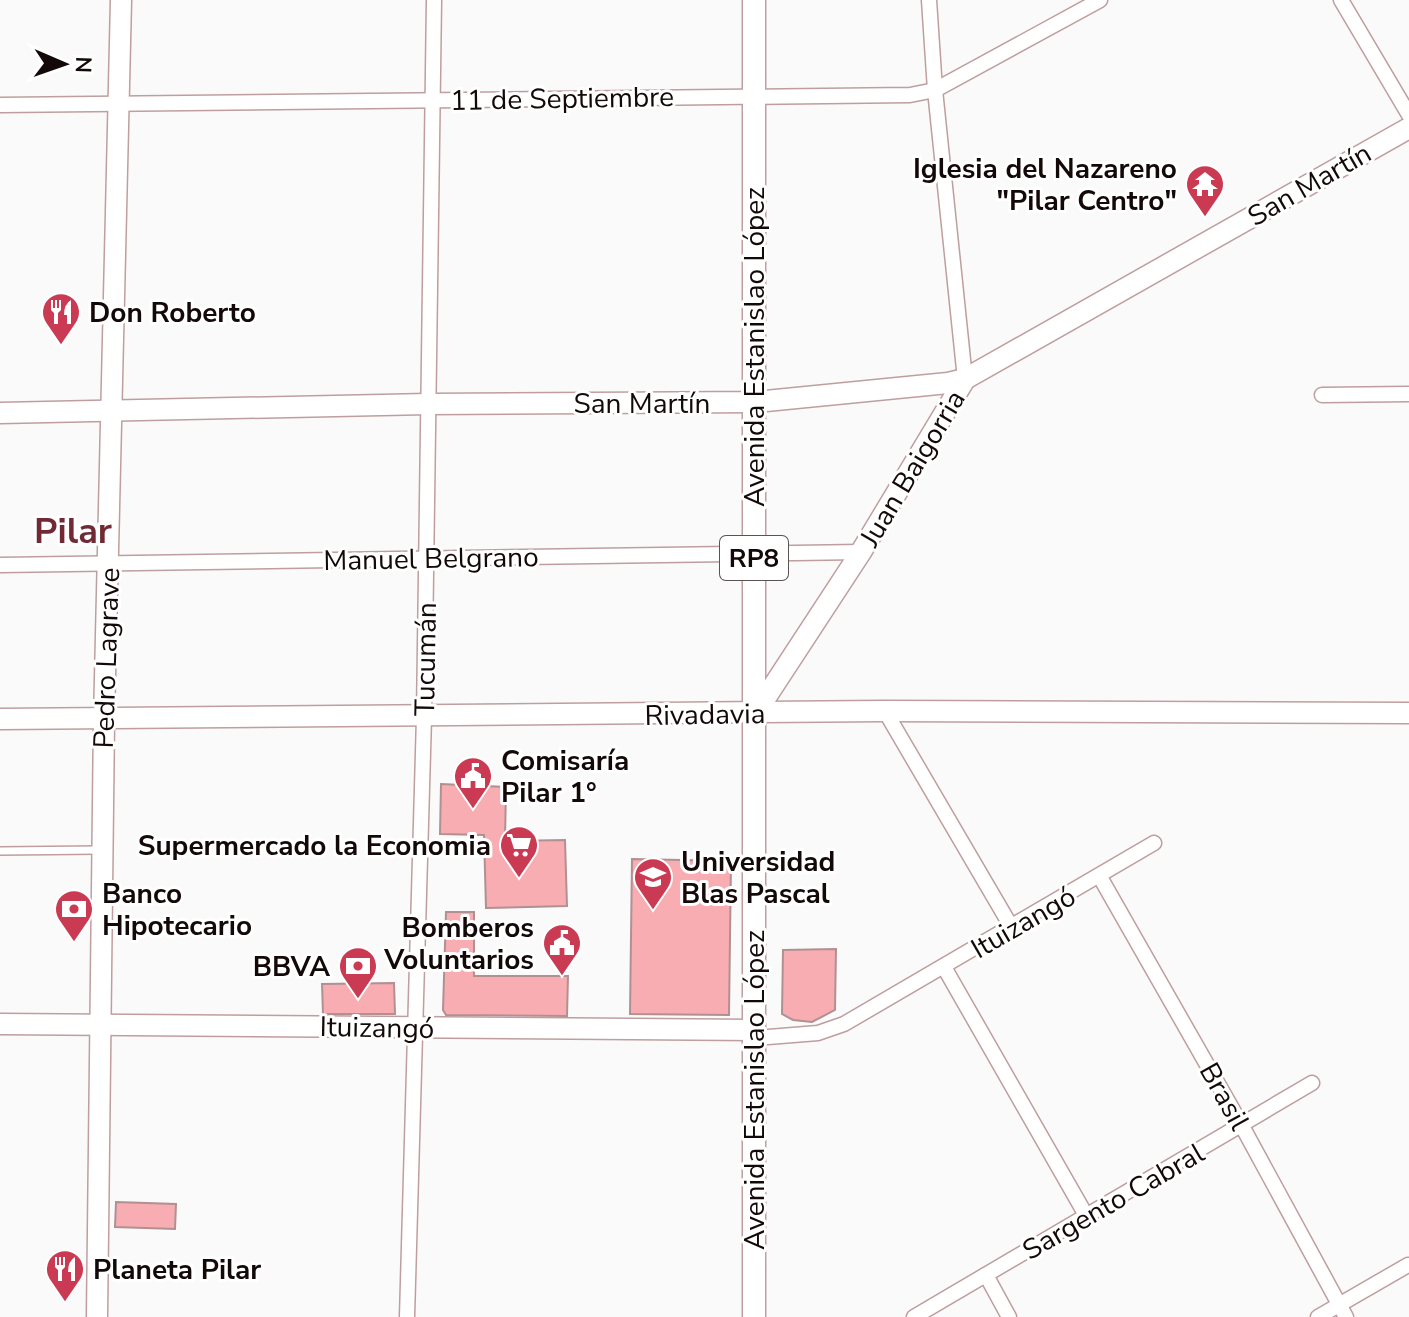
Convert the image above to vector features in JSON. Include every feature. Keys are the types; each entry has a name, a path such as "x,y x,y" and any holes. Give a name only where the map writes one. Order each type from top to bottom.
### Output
{"main road":[{"name":"Avenida Estanislao López","path":"754,0 754,1317"}],"street":[{"name":"Pedro Lagrave","path":"97,1317 101,850 121,0"},
{"name":"Tucumán","path":"407,1317 424,717 434,0"},
{"name":"Juan Baigorria","path":"755,714 861,552 965,379 935,90 929,0"},
{"name":"11 de Septiembre","path":"0,105 910,95 935,90 1100,0"},
{"path":"1341,0 1409,115"},
{"name":"San Martín","path":"0,413 428,404 756,402 965,379 1409,128"},
{"path":"1322,395 1409,394"},
{"name":"Manuel Belgrano","path":"0,565 861,552"},
{"path":"885,711 1012,928"},
{"name":"Rivadavia","path":"0,719 885,711 1409,713"},
{"name":"Ituizangó","path":"0,1024 417,1027 755,1034 830,1031 1154,843"},
{"name":"Brasil","path":"1100,877 1343,1311"},
{"path":"944,967 1087,1217"},
{"name":"Sargento Cabral","path":"914,1317 1312,1083"},
{"path":"1318,1317 1343,1311 1408,1265"},
{"path":"986,1275 1009,1317"}],"lane":[{"path":"0,851 101,850"}],"building":[{"path":"441,784 506,787 505,841 565,840 567,906 486,908 484,835 440,834"},
{"path":"632,859 731,861 729,1015 630,1014"},
{"path":"446,912 474,912 474,976 568,976 567,1016 446,1015 443,1010"},
{"path":"836,949 835,1010 812,1022 793,1020 782,1014 783,950"},
{"name":"BBVA","path":"394,983 395,1014 323,1014 322,984"},
{"path":"116,1202 176,1204 175,1229 115,1227"}],"place":[{"name":"Iglesia del Nazareno \"Pilar Centro\"","path":"1205,218"},
{"name":"Don Roberto","path":"61,346"},
{"name":"Comisaría Pilar 1°","path":"473,810"},
{"name":"Supermercado la Economia","path":"519,879"},
{"name":"Universidad Blas Pascal","path":"653,911"},
{"name":"Banco Hipotecario","path":"74,943"},
{"name":"Bomberos Voluntarios","path":"562,977"},
{"name":"BBVA","path":"358,1000"},
{"name":"Planeta Pilar","path":"65,1303"}],"district":[{"name":"Pilar","path":"73,530"}]}
